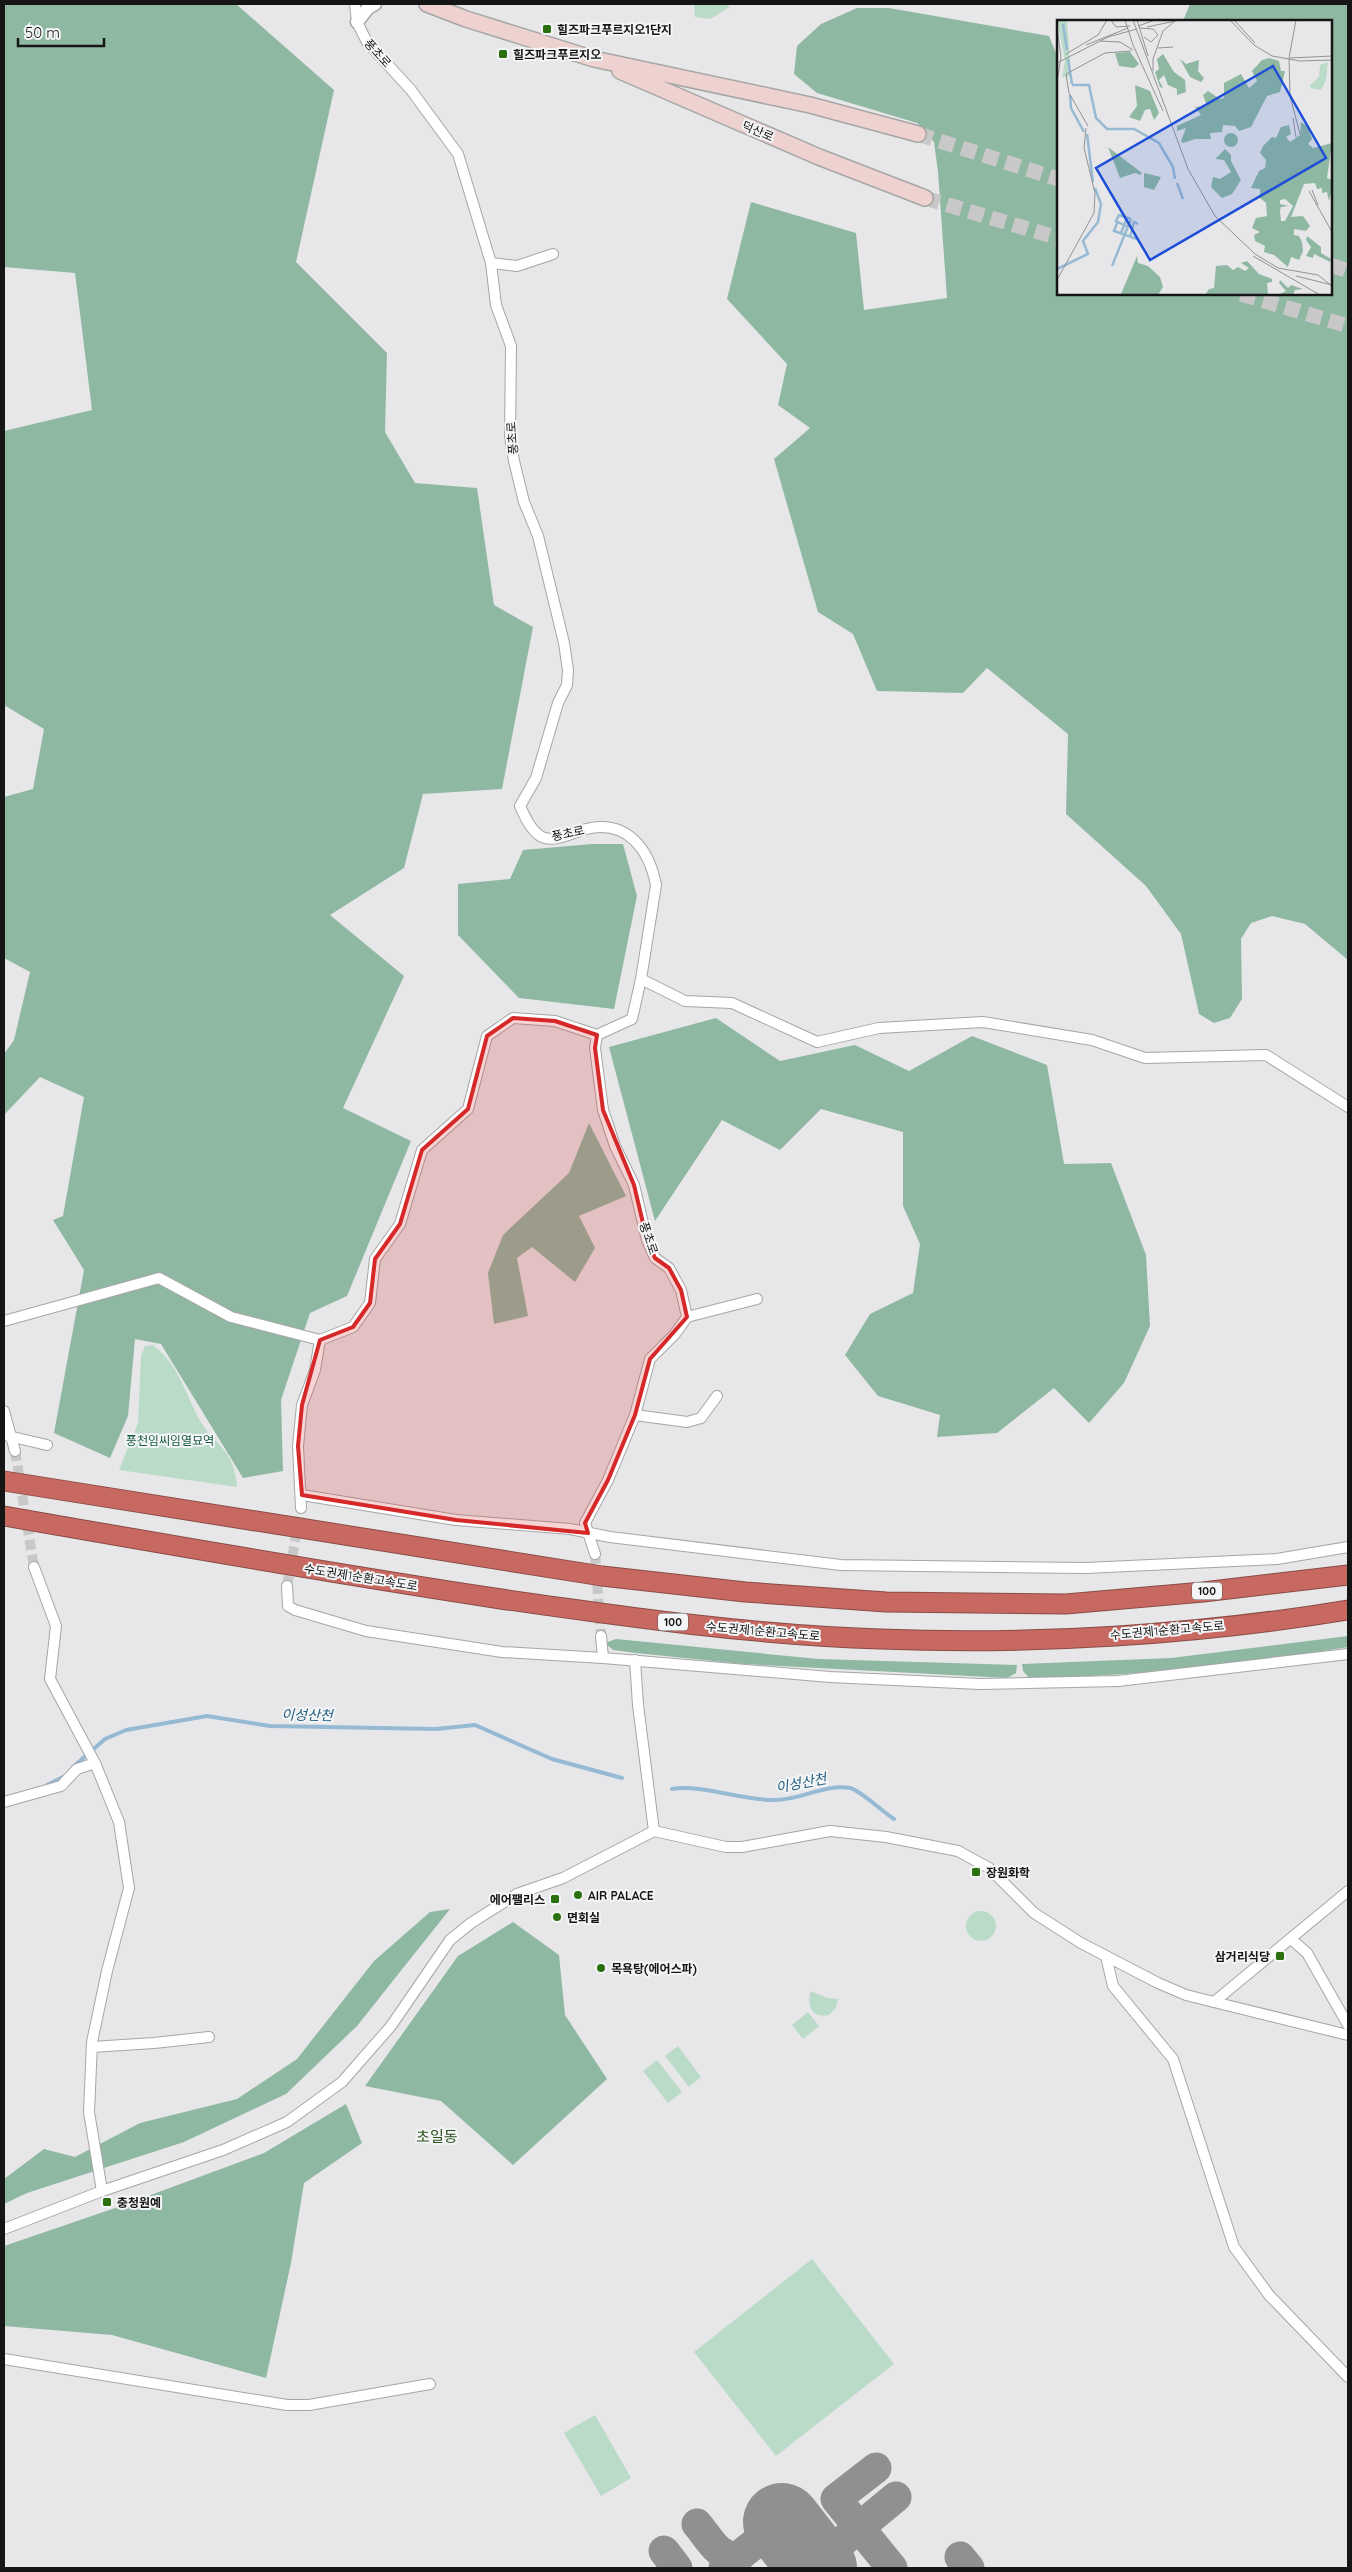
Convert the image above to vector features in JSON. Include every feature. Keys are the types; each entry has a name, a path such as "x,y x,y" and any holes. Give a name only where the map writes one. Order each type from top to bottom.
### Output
{"highway":[{"name":"100","path":"4,1481 602,1576 745,1592 886,1602 1066,1604 1203,1592 1348,1575"},
{"name":"수도권제1순환고속도로","path":"4,1516 368,1579 603,1614 740,1630 881,1639 1073,1639 1285,1620 1348,1610"}],"main road":[{"name":"덕산로","path":"427,4 466,19 594,59 810,105 918,134"},
{"name":"덕산로","path":"594,59 819,157 925,198"}],"street":[{"name":"풍초로","path":"356,4 357,22 367,42 411,90 458,154 491,263 496,305 511,346 510,437 514,462 524,502 540,546 564,643 568,670 567,685 558,703 536,778 520,806 533,830 544,838 556,838 601,827 614,828 636,840 653,871 656,886 641,979 632,1019 597,1035 595,1048 603,1110 615,1146 634,1185 648,1240 655,1258 669,1268 681,1290 687,1317"},
{"path":"357,22 368,8 375,4"},
{"path":"491,263 516,266 553,254"},
{"path":"641,979 685,1001 732,1003 817,1042 879,1028 983,1022 1092,1040 1145,1058 1266,1055 1348,1107"},
{"path":"4,1321 159,1278 231,1317 320,1340 353,1327 370,1303 375,1259 400,1224 422,1150 468,1109 487,1036 513,1018 555,1021 597,1035"},
{"path":"595,1554 585,1523 608,1480 634,1415 650,1359 675,1334 687,1317 756,1299"},
{"path":"301,1508 302,1495 298,1446 302,1404 315,1370 320,1340"},
{"path":"634,1415 688,1422 701,1418 710,1410 717,1396"},
{"path":"4,1411 7,1436 15,1451"},
{"path":"7,1436 47,1445"},
{"path":"302,1495 456,1520 570,1529 588,1533 841,1565 1086,1568 1276,1559 1348,1547"},
{"path":"34,1567 56,1626 50,1679 95,1763 119,1822 129,1888 107,1971 92,2047 89,2112 102,2191"},
{"path":"287,1586 288,1606 295,1610 366,1631 502,1652 634,1660 830,1677 1021,1685 1118,1681 1348,1654"},
{"path":"601,1636 603,1658"},
{"path":"634,1660 654,1831"},
{"path":"4,1802 61,1786 76,1769 95,1763"},
{"path":"4,2229 102,2191 223,2150 287,2122 342,2082 397,2019 450,1940 471,1923 517,1894 563,1878 654,1831 726,1847 742,1847 830,1830 886,1837 958,1851 989,1868 1034,1913 1106,1956 1158,1983 1214,2002 1348,2035"},
{"path":"1214,2002 1348,1891"},
{"path":"1292,1939 1306,1953 1348,2025"},
{"path":"1106,1956 1113,1986 1173,2059 1234,2248 1269,2295 1348,2377"},
{"path":"92,2047 154,2043 209,2036"},
{"path":"4,2359 287,2405 309,2405 430,2384"}],"highlighted area":[{"path":"513,1018 555,1021 597,1035 595,1048 603,1110 634,1185 647,1240 655,1258 669,1268 681,1290 687,1317 650,1359 635,1415 608,1480 585,1523 588,1533 456,1520 302,1495 298,1446 302,1405 320,1340 353,1327 370,1303 375,1259 400,1224 422,1150 468,1109 487,1036"}],"green space":[{"path":"4,4 236,4 334,90 296,262 387,353 385,432 415,483 477,488 494,605 533,627 502,789 423,794 404,868 330,915 404,976 343,1108 411,1141 347,1296 310,1313 281,1400 283,1471 243,1478 161,1344 135,1339 128,1416 110,1458 54,1433 84,1270 53,1220 63,1216 84,1097 40,1077 4,1115 4,1054 14,1040 30,972 4,958 4,797 33,789 44,729 4,705 4,431 92,410 75,273 4,267"},
{"path":"694,4 727,4 730,7 710,19 695,17"},
{"path":"1190,4 1348,4 1348,960 1305,924 1272,916 1251,923 1241,939 1242,999 1230,1018 1214,1023 1199,1014 1181,934 1146,886 1066,814 1068,734 987,668 963,693 877,691 853,634 818,612 774,459 810,428 778,405 787,364 727,299 751,202 856,233 864,310 947,298 934,142 917,123 817,93 794,74 797,46 821,24 857,8 889,8 1049,36 1057,56 1057,295 1332,295 1332,20 1183,20"},
{"path":"592,844 623,844 637,896 614,1009 519,998 458,935 458,884 510,879 523,850"},
{"path":"716,1018 780,1061 855,1045 909,1071 972,1036 1047,1065 1064,1164 1111,1163 1146,1255 1150,1326 1124,1383 1089,1423 1054,1388 997,1433 937,1437 940,1415 878,1396 845,1355 870,1314 913,1293 920,1244 903,1206 903,1132 821,1109 780,1150 722,1120 655,1221 609,1047"},
{"path":"589,1123 626,1196 579,1216 595,1248 575,1282 532,1247 517,1258 528,1316 494,1324 488,1273 503,1235 569,1173"},
{"name":"풍천임씨임열묘역","path":"153,1345 162,1353 177,1373 204,1427 222,1447 231,1461 237,1487 119,1470 138,1423 141,1356 145,1346"},
{"path":"1348,1636 1348,1647 1269,1659 1149,1672 1029,1678 1023,1671 1022,1664 1171,1658"},
{"path":"616,1639 819,1659 1017,1665 1016,1673 1007,1678 743,1664 613,1650 605,1643"},
{"path":"450,1909 357,2026 286,2094 184,2142 27,2193 4,2204 4,2179 44,2149 75,2157 140,2123 237,2099 297,2059 374,1961 430,1912"},
{"path":"981,1911 992,1915 996,1926 992,1937 981,1941 970,1937 966,1926 970,1915"},
{"path":"513,1922 559,1955 565,2015 607,2079 513,2165 441,2101 365,2086 458,1956"},
{"path":"811,1991 827,1998 838,1999 836,2007 829,2015 818,2015 812,2010 809,2001"},
{"path":"808,2012 819,2026 803,2039 792,2025"},
{"path":"678,2046 701,2077 689,2087 665,2056"},
{"path":"657,2060 682,2092 668,2103 643,2071"},
{"path":"346,2104 362,2143 304,2183 291,2263 266,2378 112,2335 4,2326 4,2246 121,2206 264,2153"},
{"path":"812,2259 894,2364 776,2456 694,2352"},
{"path":"595,2415 631,2478 601,2496 564,2433"}],"waterway":[{"name":"이성산천","path":"73,1767 105,1739 126,1730 207,1716 270,1726 436,1729 475,1725 552,1759 622,1778"},
{"name":"이성산천","path":"47,1785 65,1776"},
{"name":"이성산천","path":"672,1789 696,1789 763,1800 775,1800 794,1798 831,1788 850,1788 860,1793 894,1819"}],"taxiway":[{"path":"876,2468 836,2499 892,2568"},
{"path":"815,2564 896,2497"},
{"path":"724,2568 782,2522"},
{"path":"697,2524 710,2541 725,2555 739,2557"},
{"path":"664,2551 677,2568"},
{"path":"960,2557 969,2568"}],"runway":[{"path":"782,2522 818,2568"}],"tunnel":[{"path":"918,134 1057,179"},
{"path":"925,198 1057,238"},
{"path":"1332,265 1348,271"},
{"path":"1244,295 1348,326"},
{"path":"15,1451 34,1567"},
{"path":"287,1586 301,1508"},
{"path":"595,1554 601,1636"}],"place":[{"name":"힐즈파크푸르지오1단지","path":"547,29"},
{"name":"힐즈파크푸르지오","path":"503,54"},
{"name":"장원화학","path":"976,1872"},
{"name":"AIR PALACE","path":"578,1895"},
{"name":"에어팰리스","path":"555,1899"},
{"name":"면회실","path":"557,1917"},
{"name":"삼거리식당","path":"1280,1956"},
{"name":"목욕탕(에어스파)","path":"601,1968"},
{"name":"충청원예","path":"107,2202"}],"district":[{"name":"초일동","path":"437,2136"}]}
